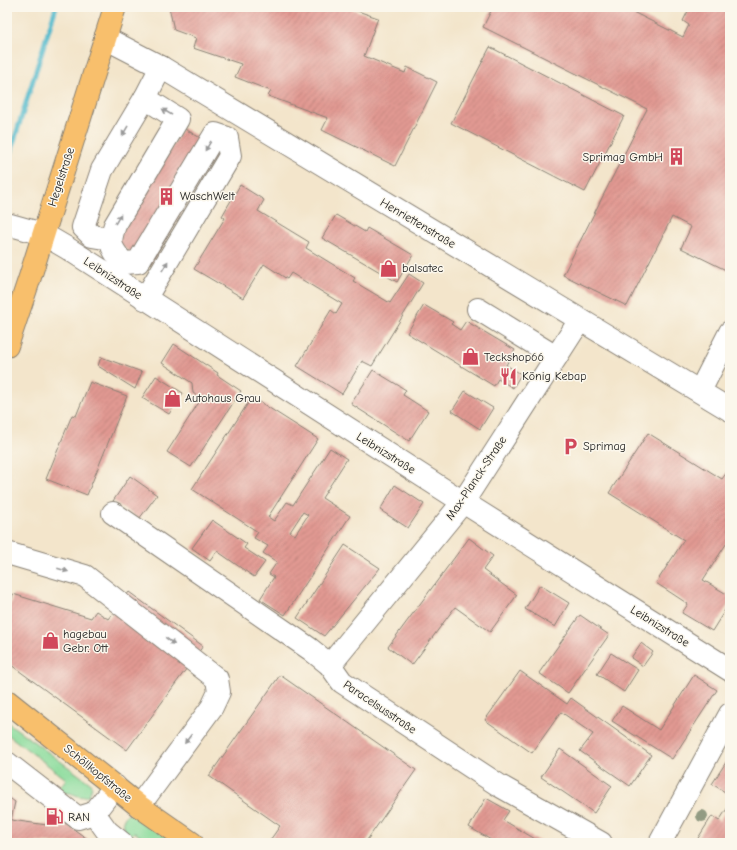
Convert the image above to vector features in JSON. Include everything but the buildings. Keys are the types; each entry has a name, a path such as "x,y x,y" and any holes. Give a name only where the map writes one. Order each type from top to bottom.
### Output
{"main road":[{"name":"Hegelstraße","path":"7,346 115,7"},
{"name":"Schöllkopfstraße","path":"9,704 139,806 192,843"}],"street":[{"name":"Henriettenstraße","path":"105,38 161,67 730,410"},
{"path":"110,239 92,236 83,227 102,170 161,67"},
{"path":"144,98 178,119 115,225 110,239 113,250 123,263 138,262 215,134 227,138 230,156 146,300"},
{"name":"Leibnizstraße","path":"7,224 43,234 463,502 730,670"},
{"path":"478,309 556,357"},
{"name":"Max-Planck-Straße","path":"330,664 463,502 580,320"},
{"path":"700,391 730,332"},
{"name":"Paracelsusstraße","path":"113,513 310,649 330,664 342,682 349,687 500,786 601,843"},
{"path":"16,556 84,576 217,678 219,692 212,707 139,806"},
{"path":"660,843 730,714"},
{"path":"7,763 78,818 94,813 115,786"},
{"path":"94,813 107,831 122,843"}],"green space":[{"path":"7,722 90,783 92,787 89,795 81,797 58,790 66,779 7,734"},
{"path":"126,815 135,815 175,843 150,843 134,832 127,841 123,821"}],"waterway":[{"path":"7,163 56,7"}],"place":[{"name":"Sprimag GmbH","path":"676,157"},
{"name":"WaschWelt","path":"167,196"},
{"name":"balsatec","path":"389,268"},
{"name":"Teckshop66","path":"471,357"},
{"name":"König Kebap","path":"509,376"},
{"name":"Autohaus Grau","path":"172,398"},
{"name":"Sprimag","path":"570,446"},
{"name":"hagebau Gebr. Ott","path":"50,641"},
{"name":"RAN","path":"55,817"}]}
